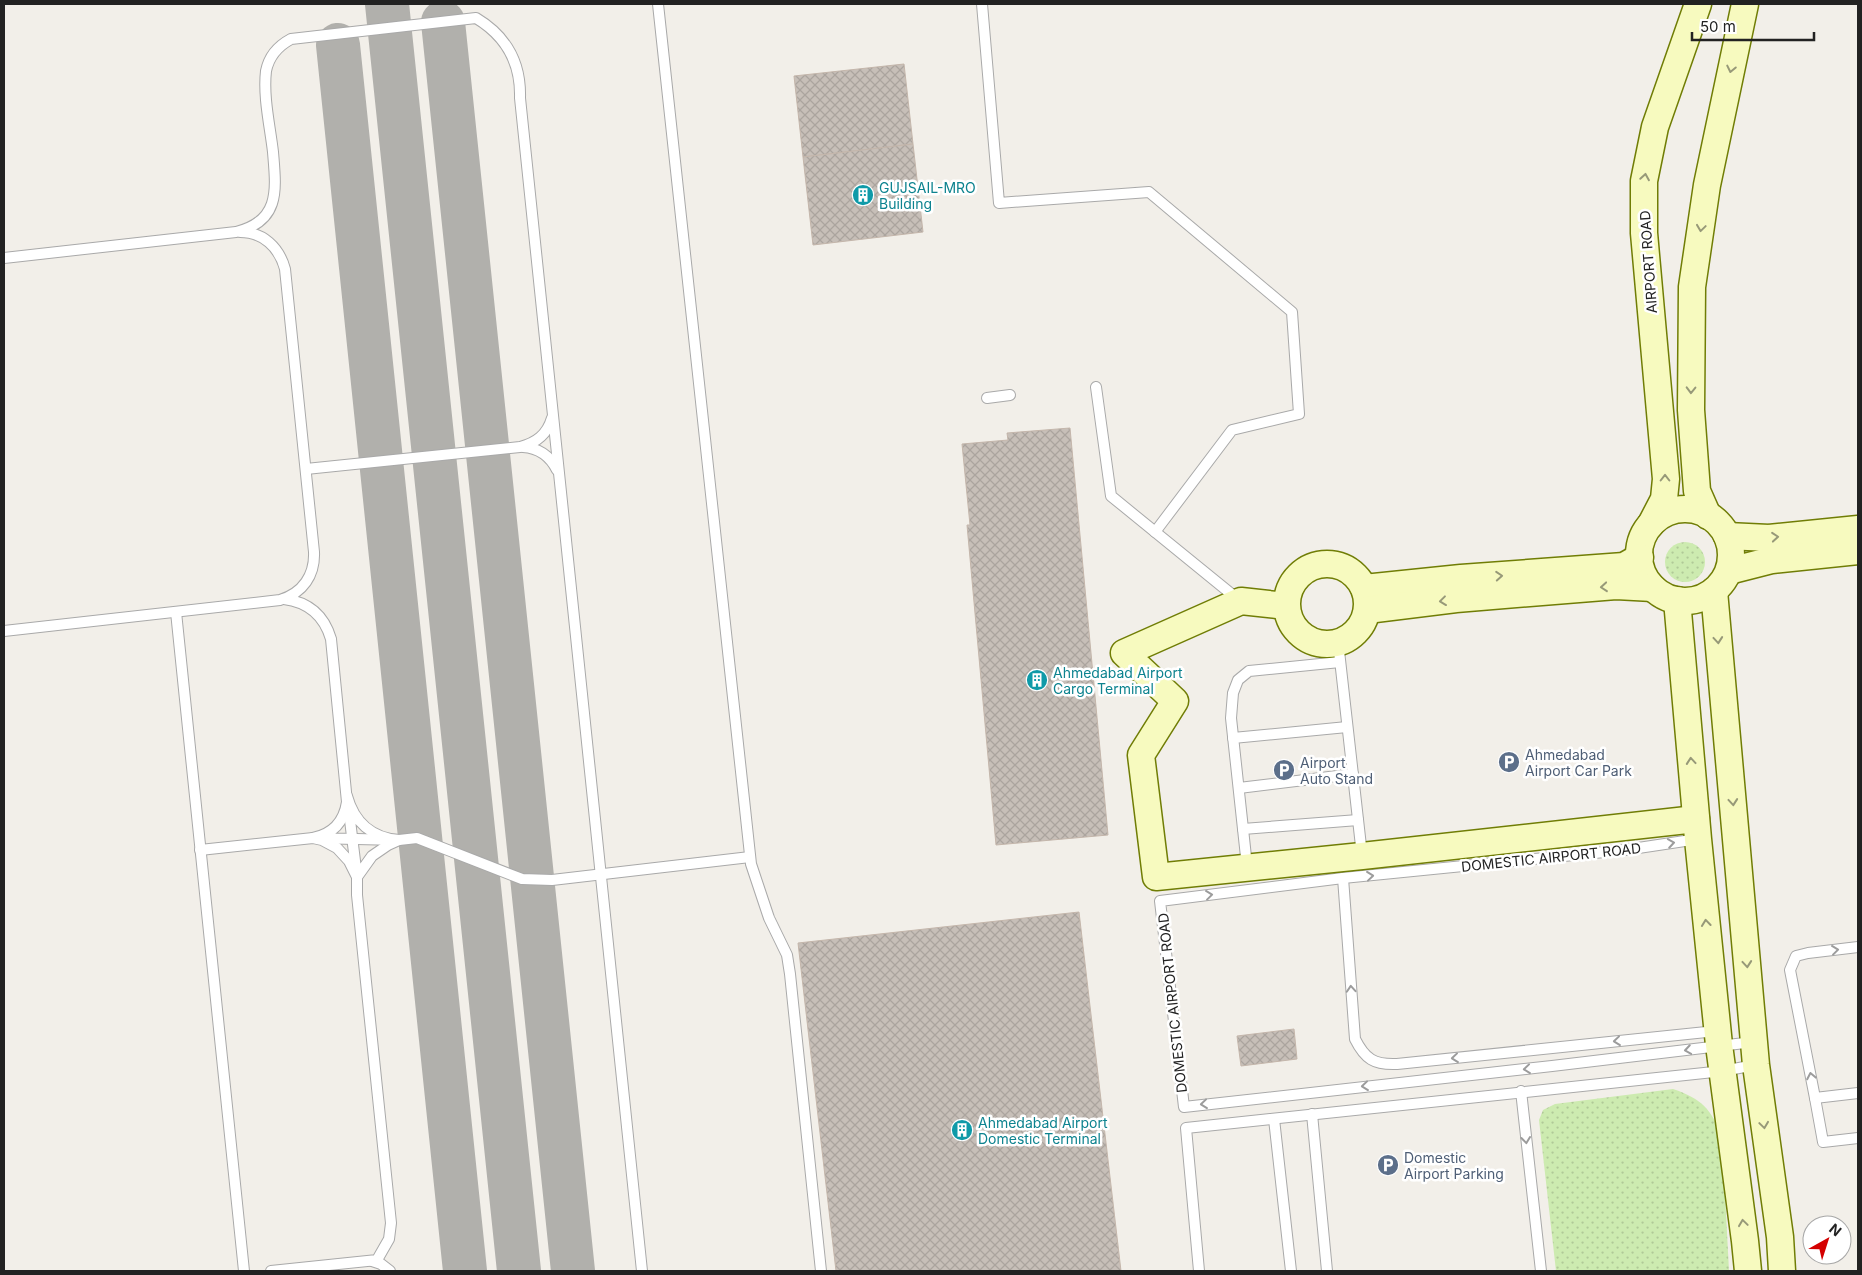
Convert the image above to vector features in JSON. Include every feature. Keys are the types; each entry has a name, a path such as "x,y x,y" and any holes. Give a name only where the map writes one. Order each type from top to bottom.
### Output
{"main road":[{"name":"AIRPORT ROAD","path":"1651,524 1664,499 1666,479 1644,233 1644,181 1655,127 1698,4"},
{"path":"1708,516 1698,491 1691,410 1692,286 1707,185 1745,4"},
{"path":"1782,1271 1780,1237 1755,1053 1721,581 1731,559 1730,547 1727,536 1719,524 1708,516 1693,510 1678,510 1663,515 1651,524 1644,534 1640,545 1641,568 1653,588 1664,596 1676,600 1690,601 1703,598 1721,581 1772,560 1858,551"},
{"path":"1727,536 1769,538 1858,529"},
{"path":"1365,599 1461,578 1624,566 1640,557"},
{"path":"1323,564 1336,565 1357,577 1365,599 1363,622 1355,633 1344,640 1339,652 1306,639 1296,631 1289,619 1286,606 1292,583 1300,573 1311,567 1323,564"},
{"path":"1365,599 1456,599 1616,586 1653,588"},
{"path":"1676,600 1718,1038 1748,1271"},
{"path":"1286,606 1241,601 1124,653 1175,701 1141,755 1156,877 1362,856 1697,829"}],"lane":[{"path":"658,4 750,857 768,918 787,955 821,1271"},
{"path":"982,4 999,203 1149,192 1292,312 1299,414 1232,430 1155,532"},
{"path":"4,258 243,231 257,224 268,213 274,199 276,184 265,78 267,64 279,46 298,37 476,18 486,24 510,51 519,74 642,1271"},
{"path":"4,631 284,599 294,595 304,585 314,566 314,552 283,262 276,249 264,239 250,233 228,233"},
{"path":"1096,387 1111,496 1241,601"},
{"path":"987,398 1010,395"},
{"path":"306,470 522,446 532,443 542,436 550,425 553,413"},
{"path":"522,446 540,451 550,458 557,469 560,480"},
{"path":"271,1271 377,1260 386,1247 391,1231 357,894 357,877 328,632 320,617 308,606 300,602 284,599"},
{"path":"176,612 244,1271"},
{"path":"1247,868 1231,718 1233,693 1238,680 1249,671 1339,652 1362,856"},
{"path":"1233,738 1348,727"},
{"path":"1239,788 1353,774"},
{"path":"314,838 326,834 340,821 346,809 347,796"},
{"path":"347,796 353,813 365,827 381,837 399,840"},
{"path":"1243,829 1358,820"},
{"name":"DOMESTIC AIRPORT ROAD","path":"1697,829 1625,850 1343,878 1160,901 1184,1106 1682,1051 1718,1038 1755,1053"},
{"path":"200,850 314,838 399,840 417,838 522,879 552,880 750,857"},
{"path":"314,838 337,848 349,861 357,877"},
{"path":"357,877 372,856 399,840"},
{"path":"1343,878 1355,1038 1362,1053 1373,1061 1385,1065 1718,1038"},
{"path":"1858,946 1796,956 1790,970 1823,1142 1858,1138"},
{"path":"1200,1271 1186,1128 1722,1071 1755,1053"},
{"path":"1520,1091 1541,1271"},
{"path":"1815,1098 1858,1093"},
{"path":"1312,1114 1327,1271"},
{"path":"1274,1118 1291,1271"},
{"path":"372,1261 381,1264 390,1271"}],"green space":[{"path":"1685,542 1699,548 1705,562 1699,576 1685,582 1671,576 1665,562 1671,548"},
{"path":"1673,1089 1691,1097 1704,1106 1709,1111 1722,1136 1729,1271 1556,1271 1539,1120 1543,1110 1555,1104"}],"building":[{"name":"GUJSAIL-MRO Building","path":"904,64 913,144 803,157 794,76"},
{"name":"GUJSAIL-MRO Building","path":"913,144 923,232 813,245 803,157"},
{"name":"Ahmedabad Airport Cargo Terminal","path":"1070,428 1108,835 996,845 967,525 970,525 962,444 1008,440 1007,433"},
{"name":"Ahmedabad Airport Domestic Terminal","path":"1079,912 1121,1271 836,1271 798,943"},
{"path":"1294,1029 1297,1059 1241,1066 1237,1036"}],"taxiway":[{"path":"387,4 519,1271"},
{"path":"443,22 573,1271"},
{"path":"338,45 465,1271"}],"place":[{"name":"GUJSAIL-MRO Building","path":"863,195"},
{"name":"Ahmedabad Airport Cargo Terminal","path":"1037,680"},
{"name":"Ahmedabad Airport Car Park","path":"1509,762"},
{"name":"Airport Auto Stand","path":"1284,770"},
{"name":"Ahmedabad Airport Domestic Terminal","path":"962,1130"},
{"name":"Domestic Airport Parking","path":"1388,1165"}]}
